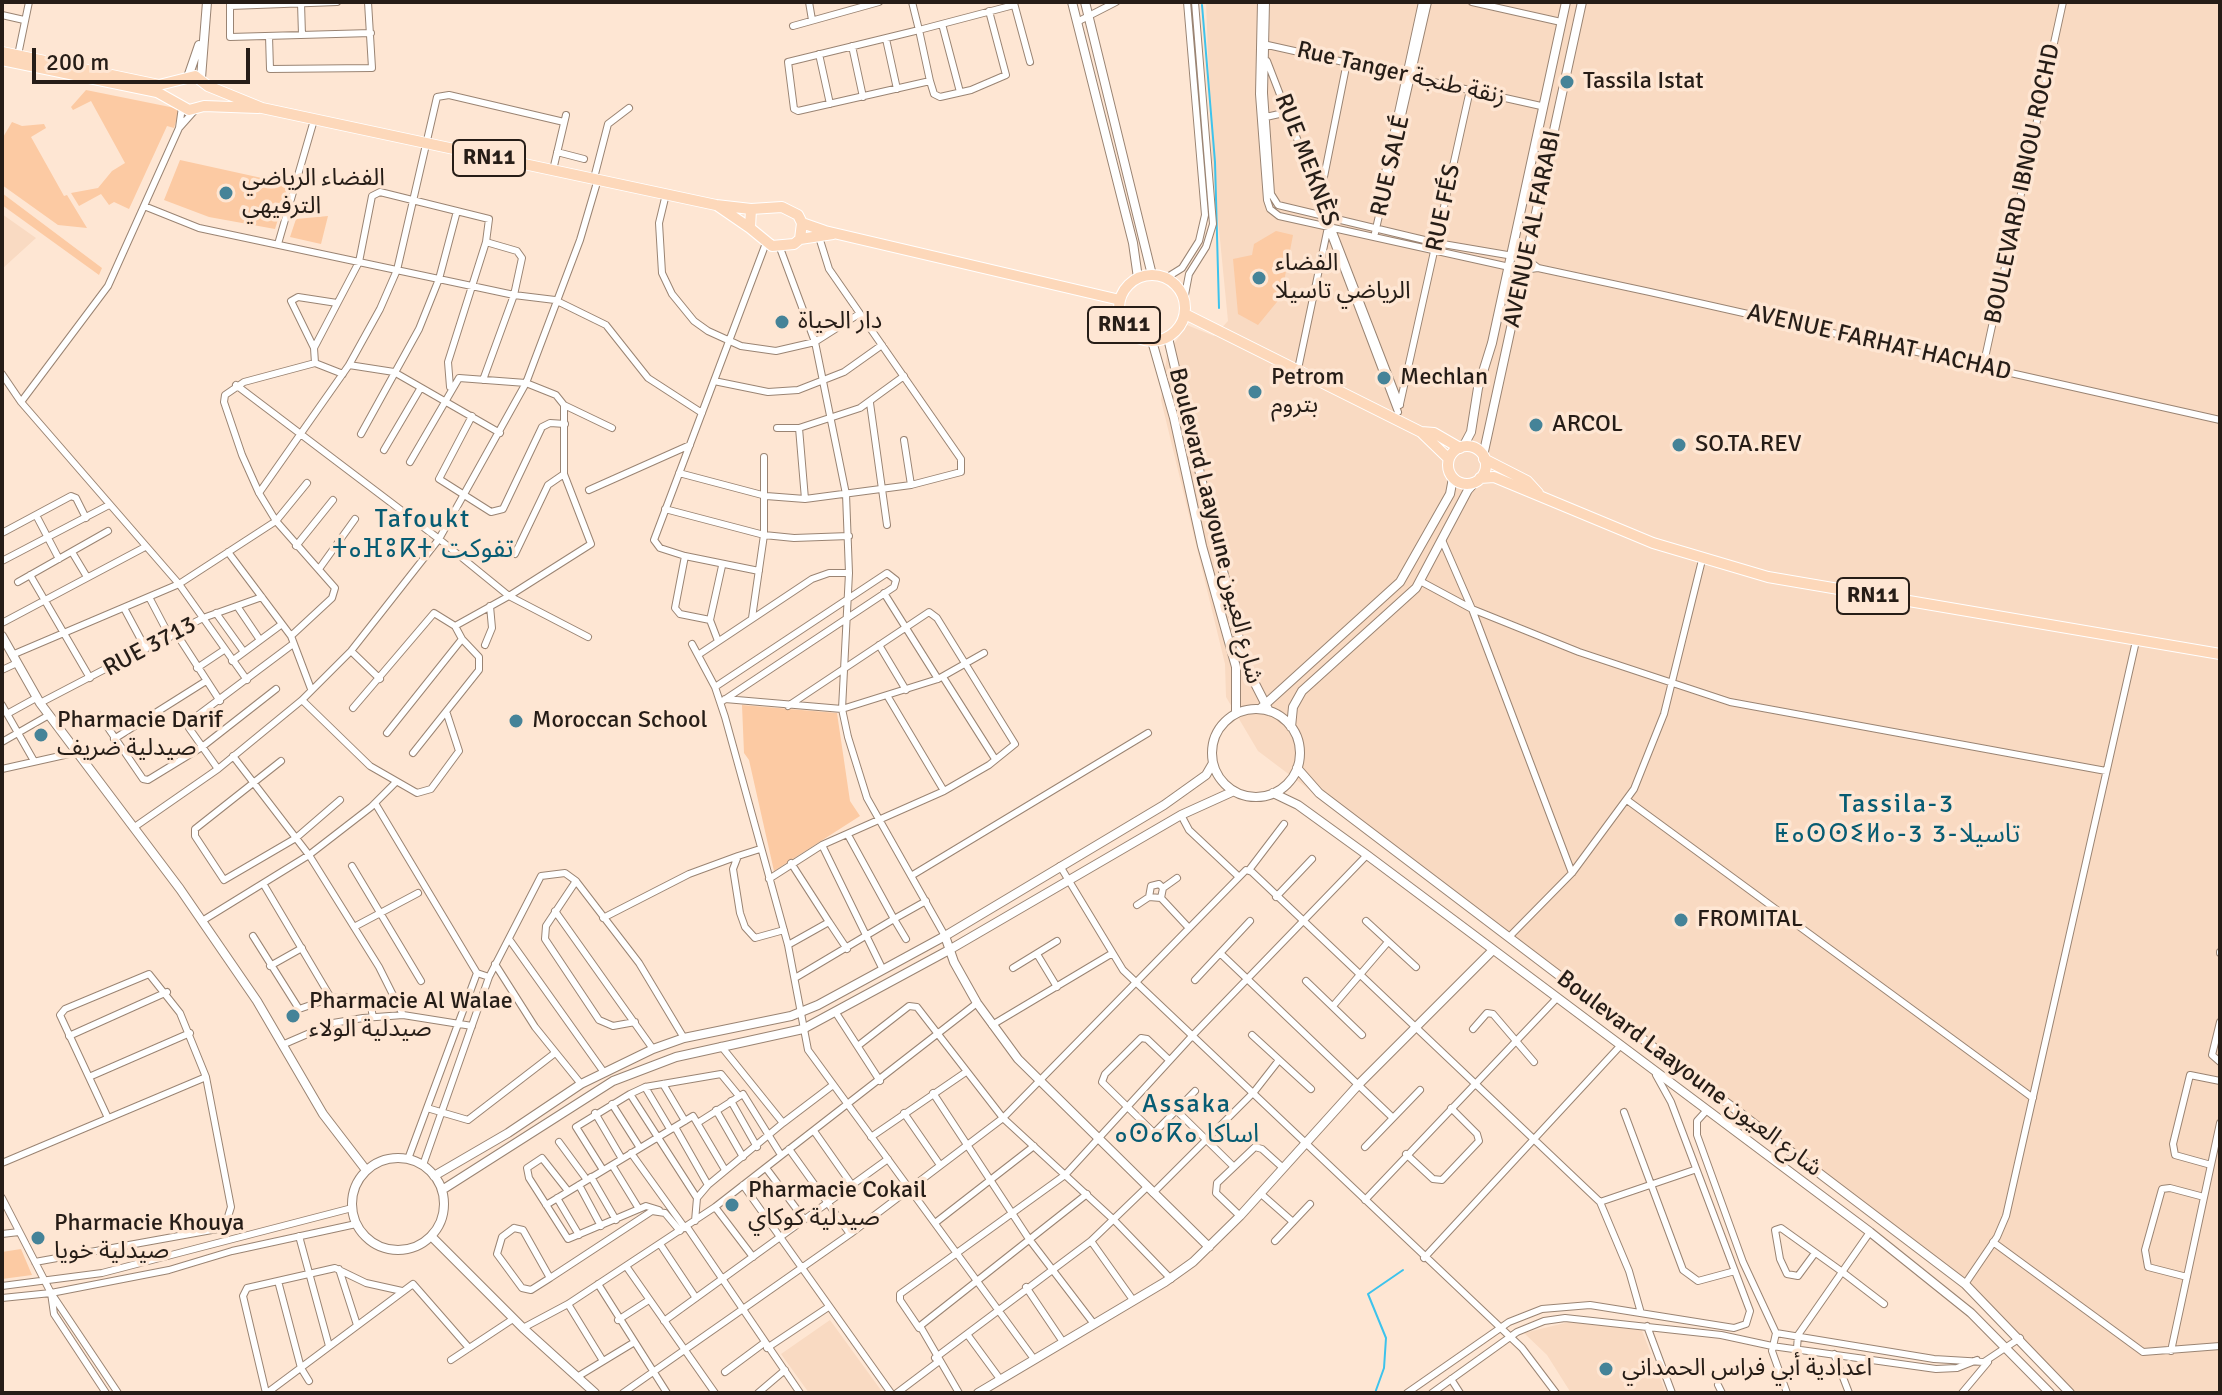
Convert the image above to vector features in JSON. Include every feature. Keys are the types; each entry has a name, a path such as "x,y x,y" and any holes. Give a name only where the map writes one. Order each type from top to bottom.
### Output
{"main road":[{"name":"RN11","path":"2,52 159,85 185,78 204,82 262,108 427,146 596,178 716,205 751,209 769,205 782,207 798,215 802,223 836,233 1120,300"},
{"name":"RN11","path":"2,60 157,92 180,104 199,108 262,108"},
{"path":"180,104 176,90 185,78"},
{"path":"199,108 209,96 204,82"},
{"name":"RN11","path":"716,205 766,243 780,248 800,239 836,233"},
{"path":"750,228 751,209"},
{"path":"800,239 802,223"},
{"name":"RN11","path":"1152,275 1166,278 1184,300 1185,314 1168,338 1152,341 1136,337 1123,325 1120,300 1124,291 1138,278 1152,275"},
{"name":"RN11","path":"1185,314 1298,369 1398,412 1449,459"},
{"name":"RN11","path":"1421,432 1434,433 1462,447 1476,449 1484,458 1527,481 1538,493"},
{"path":"1453,478 1449,459 1462,447"},
{"path":"1478,480 1485,468 1484,458"},
{"name":"RN11","path":"1453,478 1464,484 1494,477 1702,560 1810,585 2220,654"}],"street":[{"path":"18,55 29,2"},
{"path":"204,82 203,33 207,2"},
{"path":"337,2 230,4 230,37 371,33"},
{"path":"269,36 270,69 372,68 368,2"},
{"path":"809,2 812,20"},
{"path":"793,26 879,2"},
{"path":"912,2 930,81 937,96 960,92 1006,75 989,11"},
{"path":"1072,2 1133,243 1138,278"},
{"path":"1085,2 1152,275"},
{"path":"1077,22 1089,19 1116,2"},
{"path":"1166,278 1182,268 1199,241 1205,215 1187,2"},
{"path":"1184,300 1189,274 1206,247 1213,224 1195,2"},
{"name":"RUE SALÉ","path":"1374,233 1425,2"},
{"path":"1472,2 1561,22"},
{"name":"AVENUE AL FARABI","path":"1462,447 1471,432 1566,2"},
{"name":"AVENUE AL FARABI","path":"1484,458 1582,2"},
{"name":"BOULEVARD IBNOU ROCHD","path":"1983,367 2063,2"},
{"path":"301,3 302,35"},
{"path":"1262,3 1271,194 1285,214"},
{"path":"930,81 798,111 792,104 788,62 1014,4 1030,62"},
{"path":"2,15 24,20"},
{"path":"942,24 960,92"},
{"path":"185,78 203,33"},
{"path":"886,39 897,89"},
{"path":"852,46 863,97"},
{"name":"Rue Tanger زنقة طنجة","path":"1262,46 1541,106"},
{"path":"819,54 830,104"},
{"path":"1316,189 1323,182 1347,62"},
{"path":"1264,63 1259,94 1267,200 1272,211 1285,214"},
{"name":"RUE MEKNÈS","path":"1264,63 1316,189 1398,412"},
{"name":"RUE FÉS","path":"1398,412 1470,90"},
{"path":"259,493 349,365 397,270 435,102 441,95 565,118 553,170"},
{"path":"179,128 180,104"},
{"path":"21,402 108,286 179,128 199,108"},
{"path":"136,826 218,769 302,700 351,651 439,539 526,383 580,240 608,124 629,108"},
{"path":"1266,117 1286,112"},
{"path":"278,244 314,120"},
{"path":"557,152 584,159"},
{"path":"314,348 359,262 372,196 380,192 486,217 489,228 486,242 448,362 450,388"},
{"path":"666,194 659,223 662,273 672,294 694,321 728,340 760,351 794,348 815,342 859,314"},
{"path":"144,206 199,228 473,287 555,300 606,325 648,378 702,413"},
{"path":"361,434 419,329 439,279 457,211"},
{"name":"AVENUE FARHAT HACHAD","path":"1285,214 1436,246 1507,267 1523,270 1538,268 2220,420"},
{"path":"1298,369 1329,223"},
{"path":"679,473 766,496 805,499 955,476 963,465 829,269 819,237"},
{"path":"483,380 514,295 522,258 517,251 486,242"},
{"path":"759,571 722,566 685,556 660,548 654,540 766,243"},
{"name":"AVENUE FARHAT HACHAD","path":"1436,246 1525,258 1538,268"},
{"path":"780,248 815,342 833,418 846,494 849,573 842,709 861,782 880,822 945,936 949,950 977,1003 992,1025 1040,1083 1209,1247"},
{"path":"315,363 314,348 291,301 298,297 337,303"},
{"name":"Boulevard Laayoune شارع العيون","path":"1168,338 1245,664 1265,708"},
{"name":"Boulevard Laayoune شارع العيون","path":"1152,341 1174,418 1202,546 1238,676 1236,713"},
{"path":"714,381 768,392 798,390 825,382 859,364 882,345"},
{"path":"218,769 189,722 247,680 292,640 334,593 333,583 296,546 259,493 224,402 229,390 236,385 315,363 343,374"},
{"path":"349,365 394,372 500,433"},
{"path":"2,374 21,402 179,584 247,680"},
{"path":"777,428 799,428 870,403 904,376"},
{"path":"410,462 450,388 459,378 526,383 556,395 564,405 612,428"},
{"path":"236,385 509,596 588,637"},
{"path":"384,450 420,389"},
{"path":"870,403 887,525"},
{"path":"455,626 591,544 564,474 564,405"},
{"path":"472,416 439,479 491,512 503,509 542,427 550,423 565,424"},
{"path":"799,428 805,499"},
{"path":"904,440 911,485"},
{"path":"589,490 690,445"},
{"path":"752,618 764,535 764,457"},
{"path":"515,554 548,485 564,474"},
{"path":"434,1176 508,1133 603,1071 684,1038 801,1013 945,936 1187,790 1206,775 1213,763 1216,734 1236,713 1265,708 1400,582 1450,494 1453,478"},
{"path":"1213,763 1221,779 1234,791 1253,797 1273,793 1289,784 1297,768 1299,747 1291,727 1293,707 1302,691 1402,604 1420,581 1478,480"},
{"path":"2,670 15,659 63,633 179,584 276,521 307,483"},
{"path":"2,533 67,497 76,498 86,518"},
{"path":"296,546 333,500"},
{"path":"2,561 109,505"},
{"path":"665,509 764,535 806,538 849,536"},
{"path":"36,515 59,559"},
{"path":"319,569 355,519"},
{"path":"18,582 108,531"},
{"path":"1442,540 1472,609 1572,873"},
{"path":"2,623 145,547"},
{"path":"72,552 87,577"},
{"path":"228,552 292,640 311,689"},
{"path":"685,556 677,612 710,620"},
{"path":"1510,936 1572,873 1627,800 1656,739 1702,560"},
{"path":"718,641 710,620 722,566"},
{"path":"715,687 888,572 896,584 723,700"},
{"path":"698,655 820,574 849,573"},
{"path":"30,575 90,678"},
{"path":"1420,581 1472,609 1672,686 1765,710 2106,771"},
{"path":"884,593 995,759"},
{"path":"149,597 220,701"},
{"name":"RUE 3713","path":"7,714 90,678 203,618 262,597"},
{"path":"237,606 260,640"},
{"path":"485,645 492,628 490,606"},
{"path":"124,608 146,649"},
{"path":"216,613 244,652"},
{"path":"769,879 822,845 880,822 944,791 995,759 1015,741 933,613 924,613 788,706"},
{"path":"353,708 430,616 439,614 455,626 462,639 479,657 480,665 447,714 413,753"},
{"path":"232,661 282,624"},
{"path":"2,636 38,700 136,826 202,921 323,1114 366,1170"},
{"path":"387,733 462,639"},
{"path":"1965,1284 2006,1216 2136,641"},
{"path":"692,644 723,700 760,849 788,945 808,1050 1034,1359"},
{"path":"879,645 906,690"},
{"path":"197,668 224,650"},
{"path":"351,651 380,679"},
{"path":"723,700 842,709 888,697 940,678 984,653"},
{"path":"114,739 206,681"},
{"path":"100,716 143,779 148,780 202,747 276,689"},
{"path":"888,697 944,791"},
{"path":"302,700 347,746 395,783 417,793 424,792 457,757 459,744 447,714"},
{"path":"2,705 34,761"},
{"path":"1265,708 1291,727"},
{"path":"2,742 49,715"},
{"path":"911,876 1148,733"},
{"path":"2,769 78,752"},
{"path":"233,756 309,855 395,994 403,1015"},
{"path":"281,761 194,832 224,880 296,838 340,800"},
{"name":"Boulevard Laayoune شارع العيون","path":"1297,768 1319,793 1965,1284 2070,1393"},
{"path":"202,921 309,855 375,803 395,783"},
{"path":"442,1190 613,1081 676,1057 803,1029 949,950 1181,815 1234,791"},
{"name":"Boulevard Laayoune شارع العيون","path":"1273,793 1298,805 1367,855 1870,1232 1951,1296 2050,1393"},
{"path":"1627,800 2033,1098"},
{"path":"375,803 477,973 489,977"},
{"path":"1181,815 1189,830 1238,876"},
{"path":"623,1393 686,1352 850,1234 1003,1118 1238,876 1249,870 1284,824"},
{"path":"848,835 906,939"},
{"path":"822,845 883,970"},
{"path":"603,918 689,874 760,849"},
{"path":"959,1393 900,1300 900,1294 1065,1175 1169,1060 1367,855"},
{"path":"738,856 733,874 745,927 756,938 784,930"},
{"path":"1276,897 1312,859"},
{"path":"791,863 847,949"},
{"path":"352,866 421,981"},
{"path":"1060,866 1111,954 1135,981 1509,1337 1536,1365 1556,1393"},
{"path":"1249,870 1600,1202 1629,1271 1641,1313"},
{"path":"423,1165 439,1112 489,977 541,876 565,873 576,881 639,963 684,1038"},
{"path":"1161,898 1163,888 1177,878"},
{"path":"576,881 546,926 545,939 599,1020 613,1026 635,1022"},
{"path":"1149,897 1151,886 1159,884 1163,888"},
{"path":"264,885 331,998"},
{"path":"354,927 418,893"},
{"path":"1137,905 1149,897 1161,898 1188,927"},
{"path":"795,978 926,901"},
{"path":"555,911 653,1049"},
{"path":"1195,980 1250,921"},
{"path":"1366,921 1416,967"},
{"path":"788,945 829,922"},
{"path":"253,936 299,1009 331,998 367,998 373,1017"},
{"path":"509,939 603,1071"},
{"path":"1013,968 1057,941"},
{"path":"1333,1006 1388,942"},
{"path":"270,966 302,948"},
{"path":"978,1393 1171,1279 1209,1247 1304,1141 1493,950"},
{"path":"1220,953 1360,1083 1393,1118"},
{"path":"1037,954 1057,987"},
{"path":"992,1025 1111,954"},
{"path":"495,964 555,1053 581,1084"},
{"path":"408,1159 477,973"},
{"path":"35,1262 223,1228 231,1207 206,1077 190,1033 167,992 147,974 65,1009 61,1017 108,1118"},
{"path":"1306,981 1362,1035"},
{"path":"69,1036 167,992"},
{"path":"1365,1200 1557,998"},
{"path":"523,1328 568,1304 715,1207 977,1003"},
{"path":"859,1045 913,1005 1003,1118 1087,1194 1171,1279"},
{"path":"836,1013 880,1081"},
{"path":"1473,1029 1487,1013 1493,1014 1534,1062"},
{"path":"282,1045 333,1023 373,1017 403,1015 472,1026"},
{"path":"2220,1022 2212,1055 2220,1062"},
{"path":"89,1077 190,1033"},
{"path":"1252,1035 1311,1089"},
{"path":"1169,1060 1142,1038 1105,1074 1103,1084 1154,1133 1195,1091"},
{"path":"1424,1258 1621,1045"},
{"path":"721,1046 783,1123"},
{"path":"427,1108 468,1120 555,1053"},
{"path":"897,1393 1026,1287 1115,1221 1254,1092 1279,1060"},
{"path":"1407,1393 1499,1329 1532,1311 1566,1305 1740,1328 1751,1315 1671,1102 1651,1068"},
{"path":"871,1137 966,1072"},
{"path":"603,1170 576,1130 595,1113 645,1087 723,1074 739,1096"},
{"path":"2211,1165 2175,1155 2173,1144 2190,1075 2220,1081"},
{"path":"2,1163 206,1077"},
{"path":"663,1084 685,1121"},
{"path":"695,1221 697,1198 708,1185 833,1085"},
{"path":"645,1087 708,1185"},
{"path":"1365,1147 1420,1090"},
{"path":"933,1093 1029,1239 1094,1324"},
{"path":"630,1094 697,1198"},
{"path":"699,1122 743,1094 781,1155"},
{"path":"731,1101 757,1147"},
{"path":"612,1104 640,1148"},
{"path":"1406,1154 1433,1179 1442,1180 1479,1141 1477,1134 1451,1108"},
{"path":"716,1110 743,1157"},
{"path":"1707,1110 1697,1121 1697,1135 1743,1262 1776,1333 1772,1346 1787,1393"},
{"path":"1177,1111 1233,1166"},
{"path":"1624,1112 1677,1260 1689,1276 1703,1281 1735,1271"},
{"path":"595,1113 622,1159"},
{"path":"904,1113 940,1165"},
{"path":"546,1205 695,1116 725,1170"},
{"path":"2171,1351 2220,1123"},
{"path":"814,1131 852,1185"},
{"path":"559,1142 616,1220"},
{"path":"935,1223 1034,1146"},
{"path":"1240,1216 1214,1190 1233,1166 1248,1150 1258,1147 1282,1167"},
{"path":"789,1149 850,1234"},
{"path":"631,1153 800,1393"},
{"path":"390,1158 408,1159 423,1165 442,1190 441,1219 431,1236 414,1247 394,1250 369,1240 356,1224 352,1208 355,1187 366,1170 390,1158"},
{"path":"568,1191 548,1163 539,1158 530,1165 527,1172 566,1238 650,1206 684,1229"},
{"path":"664,1321 888,1159"},
{"path":"612,1165 639,1209"},
{"path":"766,1168 804,1219"},
{"path":"1600,1202 1694,1170"},
{"path":"579,1185 601,1226"},
{"path":"743,1185 827,1308 891,1393"},
{"path":"2187,1277 2148,1267 2145,1250 2162,1189 2170,1188 2204,1197"},
{"path":"1259,1192 1293,1222"},
{"path":"919,1328 975,1279 1087,1194"},
{"path":"2,1198 6,1214 51,1293 118,1393"},
{"path":"557,1198 579,1235"},
{"path":"1275,1241 1310,1204"},
{"path":"715,1207 753,1257"},
{"path":"2,1286 46,1282 128,1267 352,1208"},
{"path":"550,1278 521,1228 516,1227 502,1237 498,1257 522,1288 531,1290 550,1278 649,1212 659,1210"},
{"path":"2,1298 51,1293 169,1270 356,1224"},
{"path":"1815,1253 1798,1276 1787,1274 1780,1259 1775,1230 1781,1228 1841,1271 1884,1304"},
{"path":"2,1234 19,1232"},
{"path":"1797,1348 1798,1335 1870,1232"},
{"path":"299,1236 329,1346"},
{"path":"431,1236 513,1319 595,1393"},
{"path":"1091,1241 1133,1300"},
{"path":"1993,1242 2138,1349 2147,1353 2220,1346"},
{"path":"660,1244 696,1298"},
{"path":"626,1266 715,1393"},
{"path":"402,1291 366,1283 339,1269 247,1288 244,1293 267,1393 301,1368 329,1346 402,1291 411,1284 417,1286 469,1348"},
{"path":"339,1269 357,1325"},
{"path":"278,1281 301,1368 309,1381"},
{"path":"598,1284 667,1393"},
{"path":"1026,1287 1063,1342"},
{"path":"51,1293 54,1314 106,1393"},
{"path":"618,1320 649,1300"},
{"path":"568,1304 603,1361"},
{"path":"725,1372 827,1308"},
{"path":"1432,1393 1509,1337 1535,1324 1565,1318 1721,1335 1772,1346 1948,1370 1977,1360"},
{"path":"451,1360 513,1319"},
{"path":"1647,1326 1672,1393"},
{"path":"1776,1333 1934,1359 1989,1360"},
{"path":"967,1334 1000,1379"},
{"path":"1962,1393 1989,1360 2020,1338"},
{"path":"577,1377 633,1343"},
{"path":"1834,1354 1849,1393"},
{"path":"758,1393 785,1370"},
{"path":"1451,1379 1460,1393"},
{"path":"1718,1385 1722,1393"}],"shaded area":[{"path":"1206,2 2220,2 2220,1393 2071,1393 1961,1281 1258,751 1226,697 1225,664 1161,400 1167,354 1187,325 1214,336 1228,321 1212,158"},
{"path":"86,90 180,109 174,128 167,126 129,209 114,202 109,205 101,194 79,206 71,193 98,188 112,171 125,163 91,101 73,110 71,107"},
{"path":"12,122 22,126 44,124 46,128 31,137 64,196 67,195 87,228 58,225 2,185 2,139"},
{"name":"الفضاء الرياضي الترفيهي","path":"180,160 289,184 275,229 209,217 164,200"},
{"path":"2,193 102,268 99,275 2,205"},
{"path":"2,214 36,238 2,269"},
{"path":"328,216 321,244 290,237 296,219"},
{"name":"الفضاء الرياضي تاسيلا","path":"1276,231 1293,235 1281,297 1258,325 1238,314 1233,259 1252,255 1254,244"},
{"path":"742,705 837,713 850,801 860,816 774,871 749,760 744,753"},
{"path":"21,1249 32,1275 2,1279 2,1252"},
{"path":"830,1320 883,1393 809,1393 781,1354"},
{"name":"اعدادية أبي فراس الحمداني","path":"1573,1321 1641,1328 1666,1393 1571,1393 1547,1355 1524,1333"}],"waterway":[{"path":"1202,5 1215,162 1219,308"},
{"path":"1375,1393 1384,1368 1386,1338 1368,1294 1403,1270"}],"place":[{"name":"Tassila Istat","path":"1567,82"},
{"name":"الفضاء الرياضي الترفيهي","path":"226,193"},
{"name":"الفضاء الرياضي تاسيلا","path":"1259,278"},
{"name":"دار الحياة","path":"782,322"},
{"name":"Mechlan","path":"1384,378"},
{"name":"Petrom بتروم","path":"1255,392"},
{"name":"ARCOL","path":"1536,425"},
{"name":"SO.TA.REV","path":"1679,445"},
{"name":"Moroccan School","path":"516,721"},
{"name":"Pharmacie Darif صيدلية ضريف","path":"41,735"},
{"name":"FROMITAL","path":"1681,920"},
{"name":"Pharmacie Al Walae صيدلية الولاء","path":"293,1016"},
{"name":"Pharmacie Cokail صيدلية كوكاي","path":"732,1205"},
{"name":"Pharmacie Khouya صيدلية خويا","path":"38,1238"},
{"name":"اعدادية أبي فراس الحمداني","path":"1606,1369"}],"district":[{"name":"Tafoukt ⵜⴰⴼⵓⴽⵜ تفوكت","path":"423,535"},
{"name":"Tassila-3 ⵟⴰⵙⵙⵉⵍⴰ-3 3-تاسيلا","path":"1897,820"},
{"name":"Assaka ⴰⵙⴰⴽⴰ اساكا","path":"1187,1120"}]}
